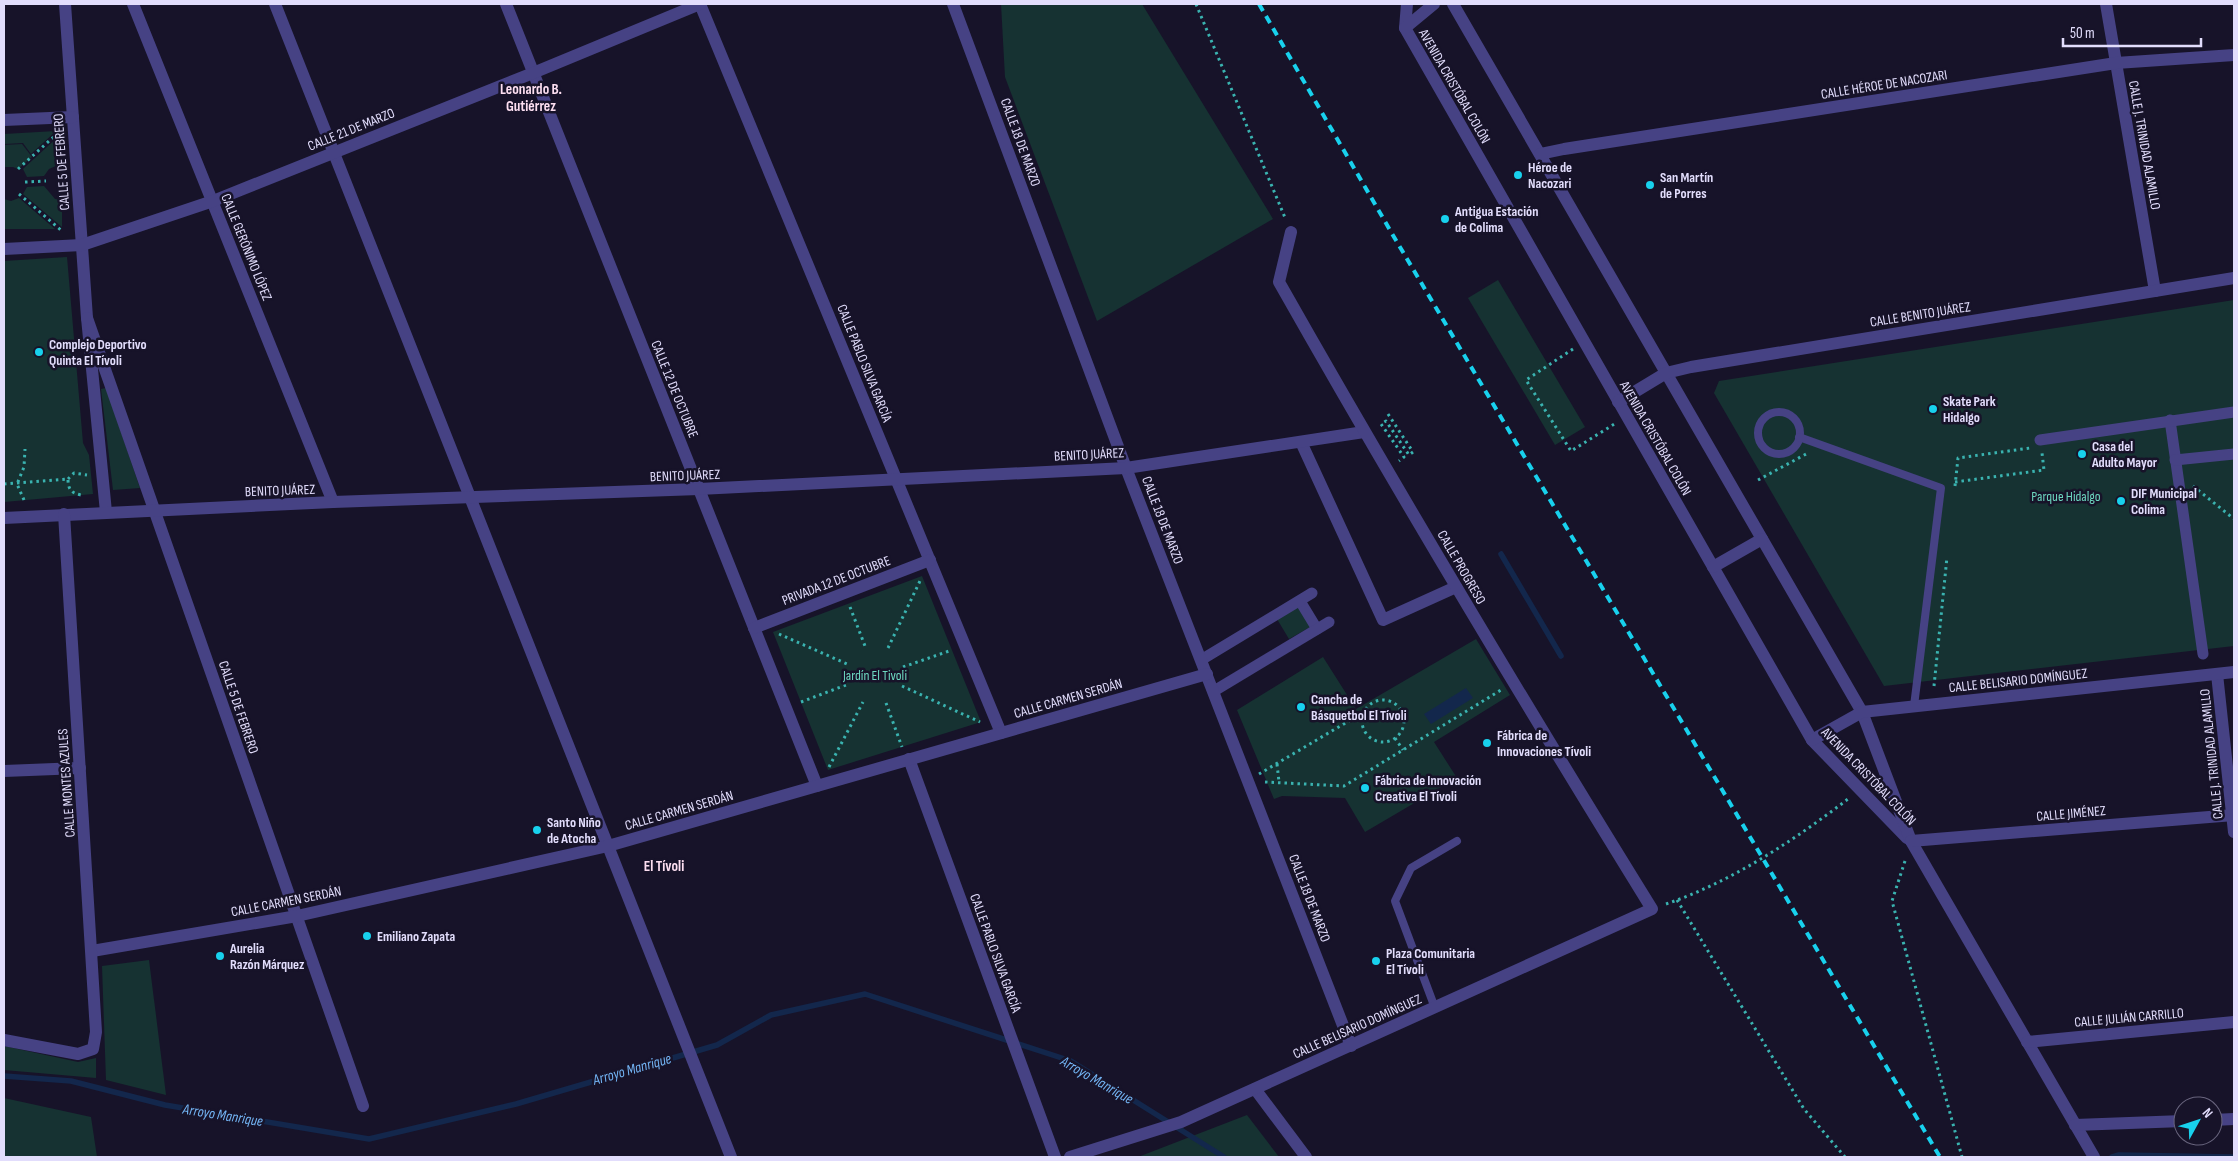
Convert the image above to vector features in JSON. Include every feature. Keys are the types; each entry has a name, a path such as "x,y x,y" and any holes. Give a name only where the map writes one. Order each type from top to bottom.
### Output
{"street":[{"name":"CALLE 5 DE FEBRERO","path":"65,4 87,318 106,512"},
{"name":"CALLE GERÓNIMO LÓPEZ","path":"133,4 333,502"},
{"path":"275,4 731,1157"},
{"name":"CALLE 12 DE OCTUBRE","path":"506,4 817,786"},
{"name":"CALLE 21 DE MARZO","path":"4,249 82,245 212,202 700,4"},
{"name":"CALLE PABLO SILVA GARCÍA","path":"700,4 1001,733"},
{"name":"CALLE 18 DE MARZO","path":"953,4 1126,468 1351,1046"},
{"name":"AVENIDA CRISTÓBAL COLÓN","path":"1407,4 1405,28 1812,740 1911,841"},
{"name":"AVENIDA CRISTÓBAL COLÓN","path":"1405,28 1434,4"},
{"name":"AVENIDA CRISTÓBAL COLÓN","path":"1453,4 1862,712 1911,841 2092,1154"},
{"name":"CALLE J. TRINIDAD ALAMILLO","path":"2106,4 2155,291"},
{"name":"CALLE HÉROE DE NACOZARI","path":"1540,154 2116,63 2234,55"},
{"path":"4,120 73,117"},
{"name":"CALLE PROGRESO","path":"1291,232 1279,282 1364,432 1512,684 1652,909"},
{"name":"CALLE BENITO JUÁREZ","path":"1618,402 1666,373 1692,367 2234,278"},
{"name":"CALLE 5 DE FEBRERO","path":"87,318 363,1106"},
{"path":"2036,444 2170,420 2234,412"},
{"path":"2170,420 2203,654"},
{"name":"BENITO JUÁREZ","path":"4,518 333,502 699,490 1126,468 1364,432"},
{"path":"1301,442 1383,620 1456,587"},
{"path":"2175,460 2234,454"},
{"name":"CALLE MONTES AZULES","path":"4,1040 78,1054 92,1049 96,1032 64,514"},
{"path":"1713,567 1762,539"},
{"name":"PRIVADA 12 DE OCTUBRE","path":"754,628 930,560"},
{"path":"1201,660 1312,593"},
{"path":"1300,600 1317,629"},
{"path":"1214,691 1329,622"},
{"name":"CALLE BELISARIO DOMÍNGUEZ","path":"1812,740 1862,712 2234,672"},
{"name":"CALLE CARMEN SERDÁN","path":"92,951 297,916 608,846 1207,674"},
{"name":"CALLE J. TRINIDAD ALAMILLO","path":"2217,674 2234,832"},
{"name":"CALLE PABLO SILVA GARCÍA","path":"909,759 1055,1157"},
{"path":"4,771 80,768"},
{"name":"CALLE JIMÉNEZ","path":"1911,841 2233,815"},
{"name":"CALLE BELISARIO DOMÍNGUEZ","path":"1070,1157 1181,1122 1652,909"},
{"name":"CALLE JULIÁN CARRILLO","path":"2027,1042 2234,1022"},
{"path":"1255,1089 1306,1157"},
{"path":"2076,1125 2173,1121"}],"lane":[{"path":"1774,413 1786,414 1797,423 1799,437 1792,449 1779,454 1772,453 1766,450 1759,439 1759,426 1768,416 1774,413"},
{"path":"1799,437 1941,488 1914,706"},
{"path":"1435,1008 1395,901 1412,868 1457,841"}],"path":[{"path":"1196,4 1291,232"},
{"path":"18,169 62,129"},
{"path":"25,182 46,181"},
{"path":"19,194 66,234"},
{"path":"1584,342 1526,380 1571,451 1626,417"},
{"path":"1387,469 1404,458 1382,424 1386,421 1409,455 1413,452 1388,414"},
{"path":"1954,489 1958,458 2036,444"},
{"path":"24,500 17,484 24,467 25,449"},
{"path":"1758,480 1811,452"},
{"path":"1955,482 2044,470"},
{"path":"2177,472 2234,519"},
{"path":"4,484 68,479 74,473 84,473 91,477"},
{"path":"68,479 68,487 73,493 81,495"},
{"path":"1934,686 1948,552"},
{"path":"888,648 922,576"},
{"path":"849,604 865,646"},
{"path":"774,632 846,664"},
{"path":"903,667 952,650"},
{"path":"1277,764 1279,782 1344,786 1512,684"},
{"path":"801,702 846,685"},
{"path":"902,686 981,722"},
{"path":"1249,781 1364,712 1374,702 1387,700 1399,707 1402,714 1403,727 1395,738 1382,742 1370,737 1362,725 1364,712"},
{"path":"828,770 863,702"},
{"path":"886,703 902,747"},
{"path":"1395,738 1403,750"},
{"path":"1652,909 1677,900 1772,852 1822,819 1860,789"},
{"path":"1911,841 1892,901 1962,1157"},
{"path":"1677,900 1804,1109 1845,1157"}],"green space":[{"path":"1001,4 1142,4 1273,219 1097,321 1005,77"},
{"path":"56,131 31,154 23,143 4,144 4,134"},
{"path":"60,135 60,164 49,169 44,176 27,177 23,169"},
{"path":"22,144 32,157 18,169 4,167 4,145"},
{"path":"44,186 55,199 62,200 62,227 23,194 27,187"},
{"path":"19,198 55,229 4,229 4,199 11,201"},
{"name":"Complejo Deportivo Quinta El Tívoli","path":"67,257 83,443 89,455 93,494 4,502 4,261"},
{"path":"1498,280 1585,427 1555,445 1468,298"},
{"name":"Parque Hidalgo","path":"2234,300 2234,646 1884,686 1714,393 1719,381"},
{"path":"106,388 140,488 113,490 101,389"},
{"name":"Jardín El Tivoli","path":"922,576 981,722 828,770 773,632"},
{"path":"1298,607 1310,627 1289,639 1277,619"},
{"path":"1476,639 1510,695 1434,742 1457,778 1365,832 1345,798 1282,796 1274,799 1237,710 1323,657 1356,709"},
{"path":"149,960 166,1095 106,1080 102,966"},
{"path":"4,1046 78,1062 96,1058 96,1078 4,1070"},
{"path":"4,1098 91,1117 97,1157 4,1157"},
{"path":"1247,1115 1279,1157 1138,1157"}],"water":[{"path":"1466,688 1473,698 1431,724 1424,714"}],"waterway":[{"path":"1501,554 1561,656"},
{"name":"Arroyo Manrique","path":"4,1076 71,1081 165,1105 369,1139 516,1104 717,1045 771,1015 865,994 1071,1061 1224,1157"},
{"name":"Arroyo Manrique","path":"2112,1157 2119,1155 2232,1157"}],"railway":[{"path":"1259,4 1394,237 1940,1157"}],"place":[{"name":"Héroe de Nacozari","path":"1518,175"},
{"name":"San Martín de Porres","path":"1650,185"},
{"name":"Antigua Estación de Colima","path":"1445,219"},
{"name":"Complejo Deportivo Quinta El Tívoli","path":"39,352"},
{"name":"Skate Park Hidalgo","path":"1933,409"},
{"name":"Casa del Adulto Mayor","path":"2082,454"},
{"name":"DIF Municipal Colima","path":"2121,501"},
{"name":"Cancha de Básquetbol El Tívoli","path":"1301,707"},
{"name":"Fábrica de Innovaciones Tívoli","path":"1487,743"},
{"name":"Fábrica de Innovación Creativa El Tívoli","path":"1365,788"},
{"name":"Santo Niño de Atocha","path":"537,830"},
{"name":"Emiliano Zapata","path":"367,936"},
{"name":"Aurelia Razón Márquez","path":"220,956"},
{"name":"Plaza Comunitaria El Tívoli","path":"1376,961"}],"district":[{"name":"Leonardo B. Gutiérrez","path":"531,98"},
{"name":"El Tívoli","path":"664,866"}]}
